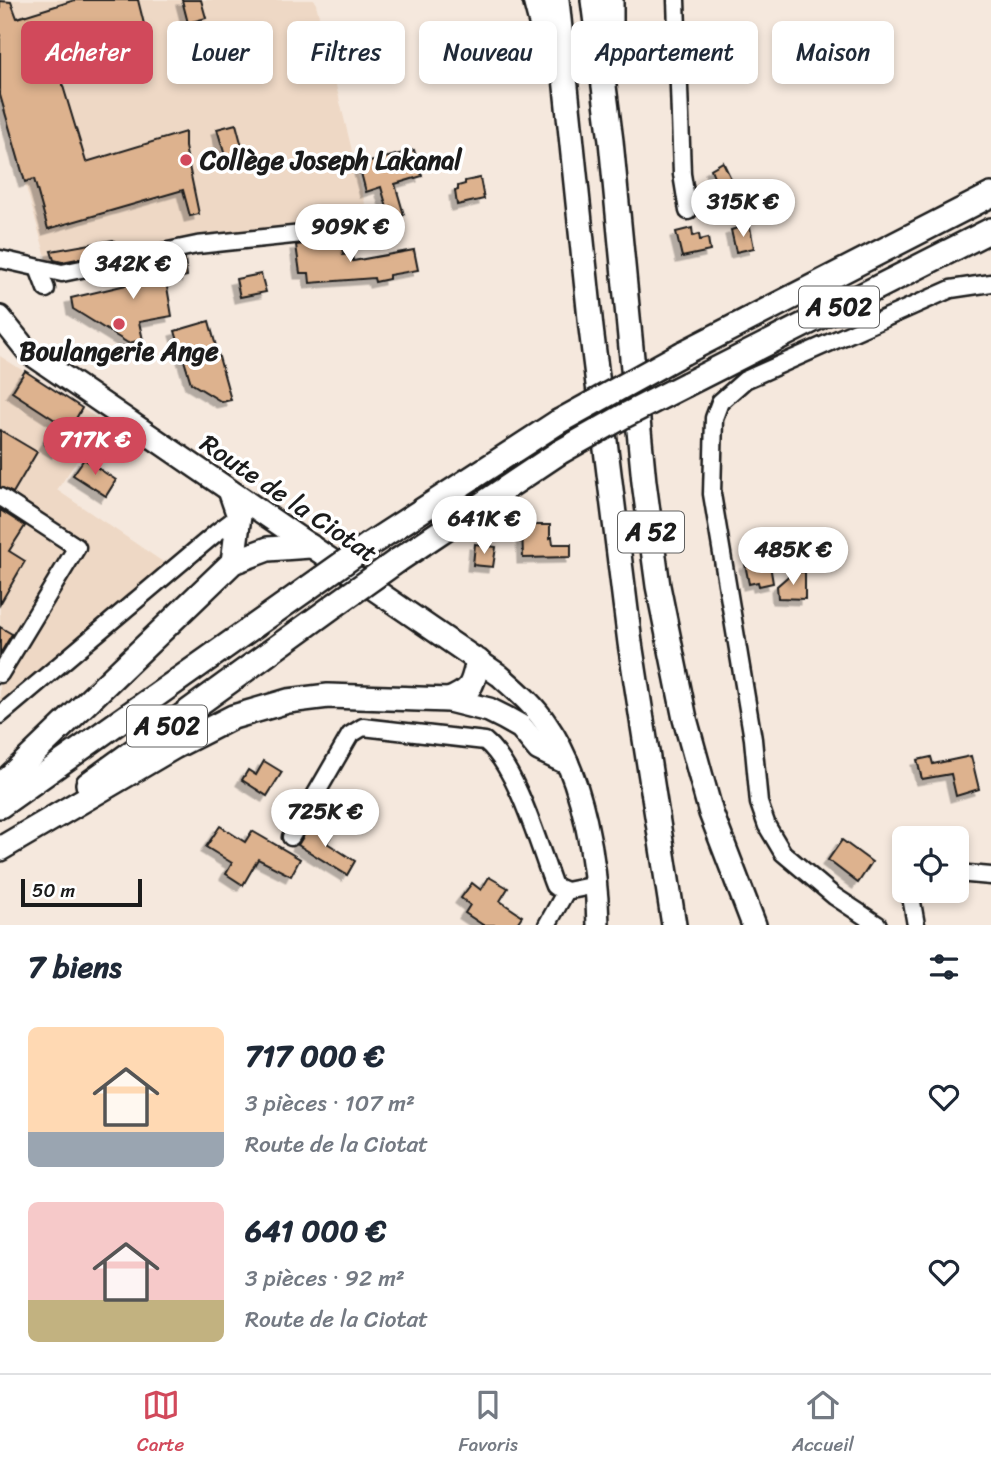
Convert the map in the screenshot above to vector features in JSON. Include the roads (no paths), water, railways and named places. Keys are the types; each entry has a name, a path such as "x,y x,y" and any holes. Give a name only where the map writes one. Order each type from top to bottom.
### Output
{"highway":[{"path":"535,0 572,136"},
{"name":"A 52","path":"557,0 591,328 629,630 674,925"},
{"name":"A 52","path":"593,0 658,586 685,719 716,826 754,925"},
{"path":"609,127 611,0"},
{"name":"A 502","path":"0,806 370,544 558,422 683,353 991,195"},
{"name":"A 502","path":"0,848 397,561 560,452 624,416 991,230"},
{"path":"231,493 239,516 233,562"},
{"path":"0,786 233,562 268,549 310,546"},
{"path":"449,699 472,687 478,661"},
{"path":"0,848 174,747 233,717 288,701 328,696 449,699 489,710 505,718 521,727 539,748 566,762"}],"main road":[{"name":"Route de la Ciotat","path":"0,317 28,352 499,675 528,701 548,726 566,762 583,809 595,867 598,925"}],"street":[{"path":"676,0 682,174 688,211"},
{"path":"0,259 62,273 197,245 369,227"},
{"path":"37,268 46,289"},
{"path":"878,925 834,896 783,853 767,826 759,803 753,739 712,494 714,418 720,402 745,380 951,289 991,283"},
{"path":"0,497 77,547 0,674"},
{"path":"0,715 239,516"},
{"path":"291,837 351,735 363,727 485,741 496,750 521,798 554,887 566,891 596,885"},
{"path":"969,874 991,876"},
{"path":"547,925 566,891"},
{"path":"913,903 916,925"}],"place":[{"name":"Collège Joseph Lakanal","path":"186,160"},
{"name":"Boulangerie Ange","path":"119,324"}]}
